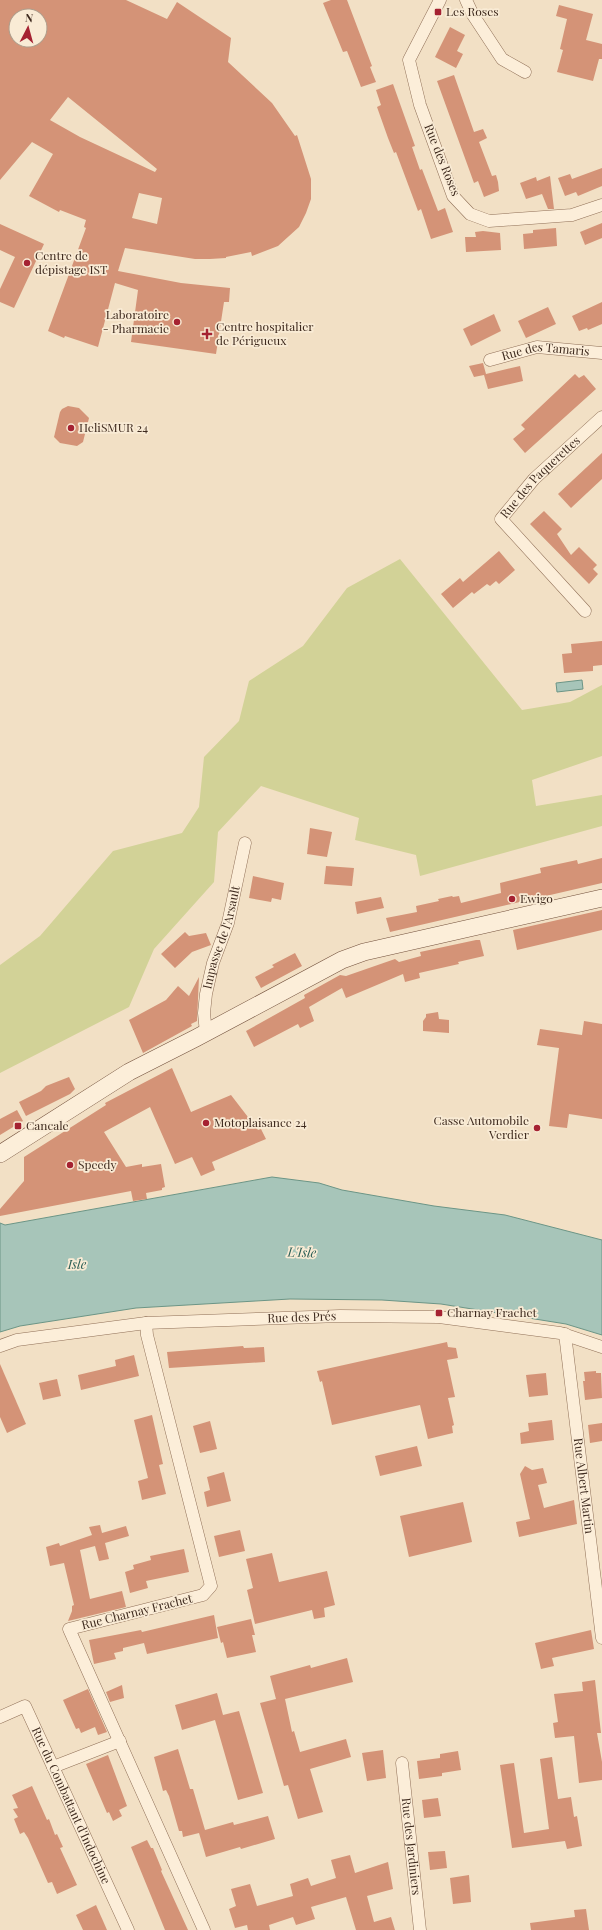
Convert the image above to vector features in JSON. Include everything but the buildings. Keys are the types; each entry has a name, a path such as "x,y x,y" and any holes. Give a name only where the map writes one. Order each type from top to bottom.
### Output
{"main road":[{"path":"0,1154 129,1072 206,1033 323,970 364,952 602,898"}],"street":[{"name":"Rue des Roses","path":"440,0 409,60 420,105 454,196 470,214 489,221 572,215 602,205"},
{"path":"466,0 473,15 502,59 525,72"},
{"name":"Rue des Tamaris","path":"490,360 537,347 602,353"},
{"name":"Rue des Paquerettes","path":"585,611 501,519 534,479 602,417"},
{"name":"Impasse de l'Arsault","path":"206,1033 204,1013 206,994 213,963 228,923 245,843"},
{"name":"Rue des Prés","path":"0,1346 16,1340 146,1323 340,1316 439,1317 565,1334 602,1347"},
{"name":"Rue Charnay Frachet","path":"146,1323 147,1334 211,1586 203,1595 70,1629 204,1930"},
{"name":"Rue Albert Martin","path":"565,1334 602,1638"},
{"name":"Rue du Combattant d'Indochine","path":"0,1717 25,1706 128,1930"},
{"path":"53,1767 120,1741"},
{"name":"Rue des Jardiniers","path":"402,1763 420,1930"}],"green space":[{"path":"400,559 522,710 570,702 602,685 602,756 532,780 536,806 602,795 602,826 420,876 416,855 355,840 359,818 261,786 218,832 214,882 154,949 129,1007 0,1073 0,965 40,936 113,851 182,833 199,807 204,757 239,721 249,681 303,646 347,588"}],"water":[{"path":"582,680 583,689 557,692 556,683"},
{"path":"272,1177 319,1183 342,1190 434,1206 505,1215 602,1240 602,1335 566,1324 441,1304 382,1300 290,1299 136,1308 20,1326 0,1332 0,1223 5,1225"}],"place":[{"name":"Les Roses","path":"438,12"},
{"name":"Centre de dépistage IST","path":"27,263"},
{"name":"Laboratoire - Pharmacie","path":"177,322"},
{"name":"Centre hospitalier de Périgueux","path":"207,334"},
{"name":"HeliSMUR 24","path":"71,428"},
{"name":"Ewigo","path":"512,899"},
{"name":"Motoplaisance 24","path":"206,1123"},
{"name":"Cancale","path":"18,1126"},
{"name":"Casse Automobile Verdier","path":"537,1128"},
{"name":"Speedy","path":"70,1165"},
{"name":"Charnay Frachet","path":"439,1313"}],"water label":[{"name":"L'Isle","path":"302,1252"},
{"name":"Isle","path":"77,1264"}]}
